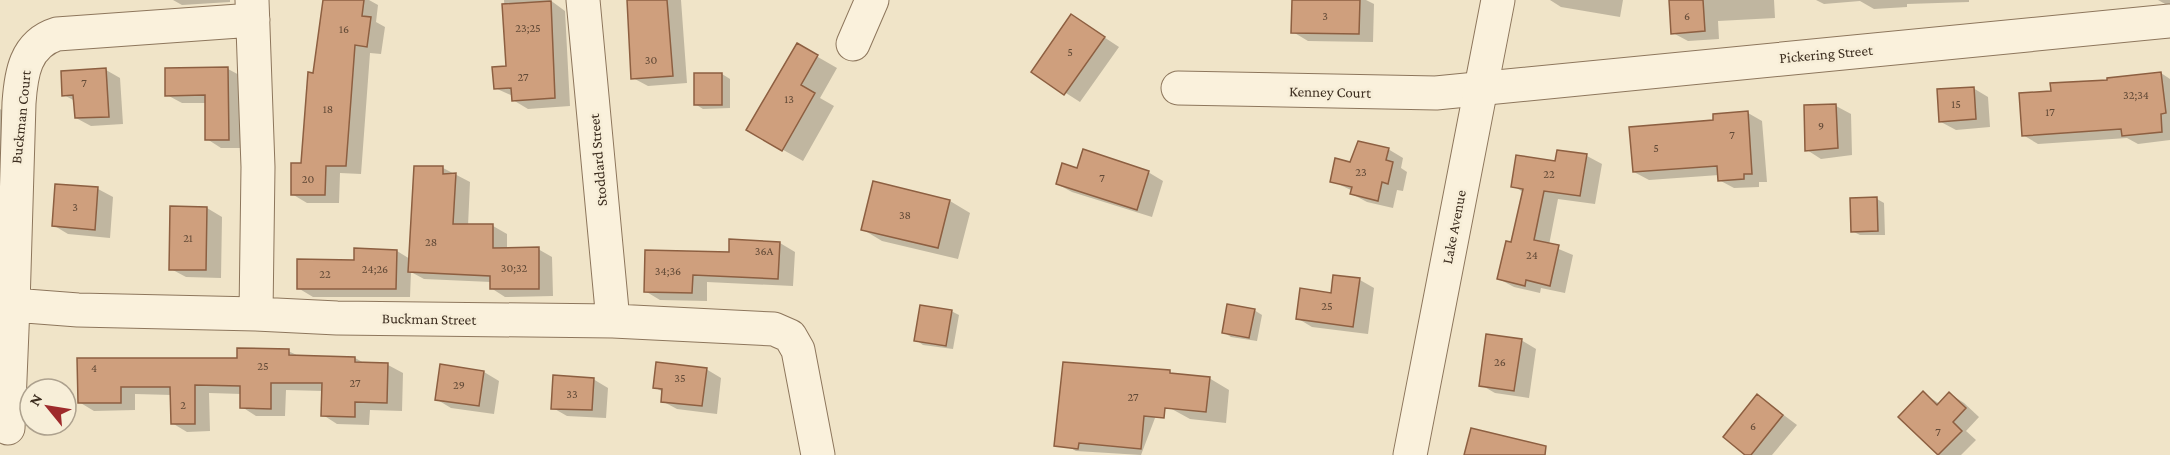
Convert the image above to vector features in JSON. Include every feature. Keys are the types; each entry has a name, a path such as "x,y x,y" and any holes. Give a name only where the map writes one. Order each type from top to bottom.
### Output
{"street":[{"name":"Stoddard Street","path":"583,0 613,321"},
{"path":"853,44 872,0"},
{"name":"Lake Avenue","path":"1410,455 1498,0"},
{"path":"13,305 78,310 256,314 258,166 253,10"},
{"name":"Buckman Court","path":"8,428 19,103 23,70 33,50 44,39 57,34 253,10"},
{"name":"Pickering Street","path":"1482,88 2123,13 2170,21"},
{"name":"Kenney Court","path":"1178,88 1421,94 1482,88"},
{"name":"Buckman Street","path":"256,314 337,318 613,321 762,327 786,333 798,350 818,455"}],"building":[{"path":"323,0 364,0 362,16 371,17 367,47 355,45 346,166 326,166 325,195 291,195 291,163 301,163 308,72 313,73"},
{"path":"627,0 667,0 673,76 631,79"},
{"path":"1292,0 1360,0 1359,34 1291,33"},
{"path":"1669,0 1703,0 1705,31 1671,34"},
{"path":"551,1 555,98 512,101 511,88 494,89 492,67 506,66 502,4"},
{"path":"1071,14 1105,37 1064,95 1031,72"},
{"path":"797,43 818,55 801,85 815,93 782,151 746,130"},
{"path":"228,67 229,140 205,140 205,95 165,96 165,68"},
{"path":"106,68 109,117 75,118 73,95 62,96 61,71"},
{"path":"2161,72 2166,113 2161,114 2162,132 2122,136 2121,129 2022,136 2019,93 2051,91 2050,83 2107,80 2107,78"},
{"path":"694,73 722,73 722,105 694,105"},
{"path":"1974,87 1976,119 1939,122 1937,89"},
{"path":"1836,104 1838,148 1805,151 1804,105"},
{"path":"1748,111 1752,174 1744,174 1744,179 1718,181 1717,166 1633,172 1629,127 1713,120 1713,114"},
{"path":"1358,141 1389,148 1386,160 1393,162 1388,184 1382,182 1378,201 1350,194 1352,187 1330,182 1335,158 1350,162"},
{"path":"1083,149 1149,171 1137,210 1056,184 1062,163 1077,168"},
{"path":"1557,150 1587,154 1580,196 1544,191 1534,240 1559,245 1550,286 1526,280 1525,286 1497,279 1506,241 1511,242 1523,189 1511,187 1516,155 1555,161"},
{"path":"414,166 443,166 443,174 456,173 453,224 493,224 493,248 539,247 539,289 490,289 490,276 408,272"},
{"path":"873,181 950,200 938,248 861,230"},
{"path":"55,184 98,187 95,230 52,226"},
{"path":"1877,197 1878,231 1851,232 1850,198"},
{"path":"170,206 207,207 206,270 169,270"},
{"path":"729,239 780,242 778,279 693,275 692,293 644,292 645,250 729,252"},
{"path":"354,248 397,250 396,289 297,289 297,259 354,260"},
{"path":"1333,275 1360,278 1353,327 1296,319 1300,288 1331,293"},
{"path":"1227,304 1255,309 1249,338 1222,333"},
{"path":"920,305 952,310 946,346 914,341"},
{"path":"1486,334 1522,339 1514,391 1479,386"},
{"path":"237,348 289,349 289,355 355,357 355,362 388,363 387,403 355,402 355,417 321,416 322,383 271,383 271,409 240,408 240,386 195,385 195,424 171,424 170,387 121,387 121,403 78,403 77,358 237,358"},
{"path":"656,362 707,368 702,406 661,402 662,389 653,388"},
{"path":"1063,362 1170,370 1170,373 1210,377 1206,412 1165,408 1164,418 1144,416 1141,449 1079,443 1078,449 1054,446"},
{"path":"440,364 484,371 479,406 435,400"},
{"path":"553,375 594,378 592,410 551,409"},
{"path":"1923,391 1937,405 1949,392 1966,408 1953,422 1962,431 1938,455 1898,417"},
{"path":"1757,394 1783,415 1751,455 1745,455 1723,437"},
{"path":"1471,428 1546,446 1545,455 1464,455"}]}
